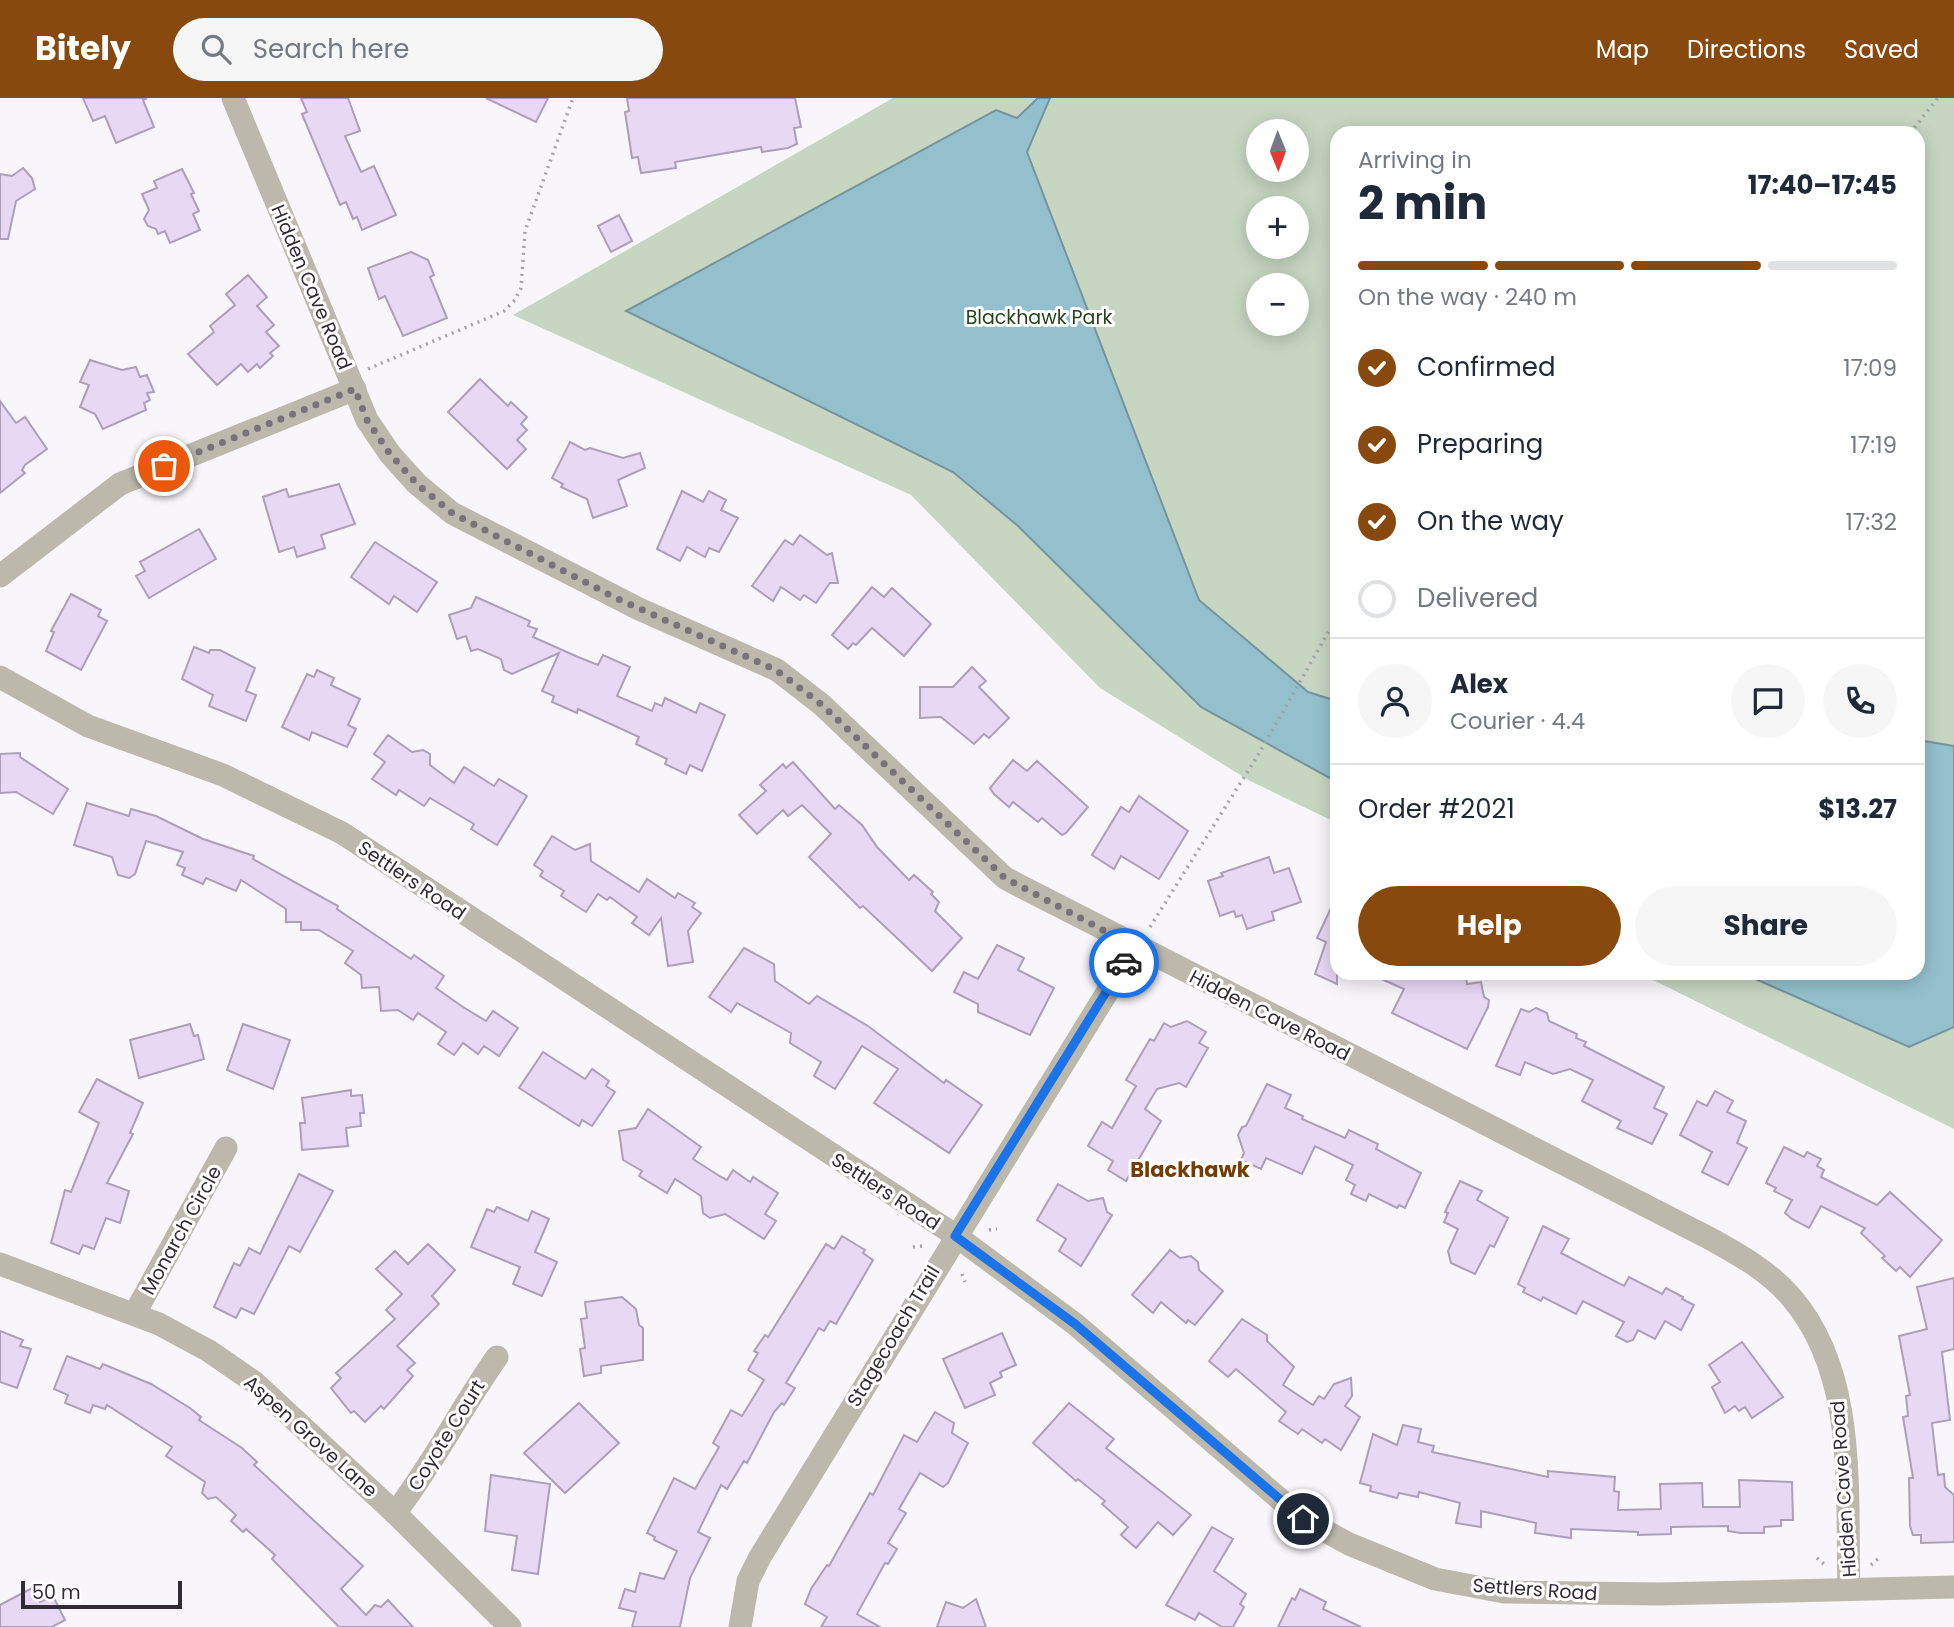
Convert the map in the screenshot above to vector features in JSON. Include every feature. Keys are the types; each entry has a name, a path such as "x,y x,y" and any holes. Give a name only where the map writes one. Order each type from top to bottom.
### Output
{"street":[{"name":"Hidden Cave Road","path":"233,98 367,420 390,454 417,484 452,513 616,598 776,670 821,704 1005,878 1135,947 1709,1238 1772,1279 1812,1325 1835,1377 1842,1423 1849,1589"},
{"path":"0,576 120,484 352,383"},
{"name":"Settlers Road","path":"0,677 88,726 223,775 342,833 955,1236 1075,1324 1303,1519 1349,1545 1435,1579 1504,1592 1551,1594 1954,1587"},
{"name":"Stagecoach Trail","path":"740,1627 748,1581 760,1557 1135,947"},
{"name":"Monarch Circle","path":"135,1312 226,1147"},
{"name":"Aspen Grove Lane","path":"0,1265 135,1312 209,1350 254,1381 395,1513 510,1627"},
{"name":"Coyote Court","path":"395,1513 496,1357"}],"path":[{"path":"352,383 504,311 515,300 524,273 525,231 573,98"},
{"path":"1916,126 1938,98"},
{"path":"1150,927 1258,755 1330,629"},
{"path":"989,1230 997,1229"},
{"path":"913,1247 922,1246"},
{"path":"962,1274 965,1282"},
{"path":"1871,1565 1880,1557"},
{"path":"1817,1558 1826,1566"}],"green space":[{"name":"Blackhawk Park","path":"893,98 1954,98 1954,1129 1653,980 1925,980 1925,126 1330,126 1330,820 1250,781 1100,688 911,495 513,315"}],"water":[{"path":"1038,98 1050,98 1027,152 1199,600 1308,692 1330,699 1330,778 1201,707 1018,526 953,472 626,311 996,110 1017,118"},
{"path":"1925,741 1954,746 1954,1027 1909,1047 1758,980 1925,980"}],"building":[{"path":"83,98 147,98 143,100 154,127 116,143 105,116 93,121"},
{"path":"301,98 348,98 360,131 345,136 361,172 374,166 396,215 362,230 357,217 353,219 346,202 340,205 302,114 307,112"},
{"path":"486,98 548,98 536,122"},
{"path":"627,98 795,98 801,127 794,128 797,144 788,148 762,152 761,147 675,162 676,168 641,173 638,157 632,158 625,112 629,111"},
{"path":"23,168 32,178 35,189 16,201 8,239 0,239 0,174 12,176"},
{"path":"182,169 194,193 191,194 199,211 193,214 200,230 170,243 165,231 158,234 144,219 149,210 142,194 157,188 154,181"},
{"path":"619,215 632,241 611,252 598,226"},
{"path":"411,252 428,260 434,275 430,277 447,318 403,336 385,296 379,299 368,268"},
{"path":"248,275 267,297 257,306 274,325 266,332 279,346 270,353 273,356 260,368 257,364 248,372 241,364 217,385 188,354 214,332 210,326 235,305 226,294"},
{"path":"90,360 122,370 136,367 140,377 147,375 154,392 147,393 150,400 144,403 146,410 103,429 95,414 80,407 89,385 80,382"},
{"path":"480,379 508,406 511,402 527,417 521,424 527,430 517,440 526,449 507,469 448,412"},
{"path":"0,401 16,423 25,417 47,449 25,465 22,470 25,473 0,493"},
{"path":"570,442 585,450 590,448 623,458 640,453 645,468 618,480 627,506 593,518 587,499 561,487 563,484 552,478"},
{"path":"339,484 355,524 321,535 325,548 297,557 294,547 279,552 263,497 286,489 289,497"},
{"path":"682,491 703,502 709,491 726,500 721,510 738,518 719,552 709,548 705,557 687,547 680,561 657,549"},
{"path":"199,529 216,559 149,598 136,576 145,571 140,562"},
{"path":"800,535 827,555 832,553 838,583 830,583 816,603 804,595 800,600 781,587 773,601 752,586 785,540 793,545"},
{"path":"375,542 437,582 417,612 394,596 389,604 351,577"},
{"path":"872,587 884,597 892,588 931,624 904,656 872,628 856,645 853,643 848,649 832,635"},
{"path":"71,594 101,610 98,616 107,621 81,670 46,651 54,632 51,631"},
{"path":"476,597 530,621 528,626 537,629 533,637 598,665 603,655 630,667 617,696 652,711 655,703 662,706 665,698 696,713 700,703 725,715 702,771 690,765 686,774 665,764 667,759 636,744 639,737 578,709 577,713 552,702 554,696 542,691 559,653 512,674 504,670 501,659 478,649 471,651 466,636 457,639 449,615 471,608"},
{"path":"194,647 209,653 210,650 220,650 255,668 246,691 256,695 246,721 209,706 213,695 182,679"},
{"path":"972,667 986,681 979,687 1009,718 989,738 984,734 974,744 941,717 920,718 920,687 953,687"},
{"path":"317,670 334,678 331,685 360,699 348,725 356,729 347,747 312,732 309,740 282,727 307,674 314,677"},
{"path":"388,735 412,752 423,750 430,754 430,765 454,783 464,767 494,786 499,779 527,796 497,845 471,829 474,824 430,798 424,806 399,790 396,795 372,779 385,762 374,754"},
{"path":"20,753 20,757 68,789 53,814 16,792 0,793 0,754"},
{"path":"1013,760 1027,771 1037,761 1088,807 1066,833 1062,835 1042,818 1038,822 1013,802 1009,807 994,794 990,788"},
{"path":"793,762 835,809 839,805 862,825 877,847 909,880 914,875 933,892 931,894 939,902 935,911 962,938 932,971 863,906 860,908 809,857 831,834 802,805 788,816 783,810 757,834 739,815 766,791 760,785 783,764 786,768"},
{"path":"1139,796 1188,831 1159,879 1121,856 1114,869 1092,855 1121,807 1129,812"},
{"path":"87,803 129,816 131,809 156,816 203,839 254,856 253,859 338,906 337,909 411,959 414,955 444,976 436,988 463,1007 486,1021 493,1011 518,1028 499,1056 484,1046 478,1054 463,1043 454,1055 438,1044 446,1032 418,1013 413,1020 398,1010 381,1011 379,987 362,988 361,975 345,963 353,951 319,930 301,930 301,922 286,922 286,909 241,880 236,891 206,878 203,884 182,875 185,868 177,865 183,852 146,841 135,874 129,878 118,875 112,857 74,845"},
{"path":"552,836 575,850 590,844 591,861 639,892 647,879 675,898 678,893 695,903 692,907 701,913 688,931 693,962 668,966 661,918 649,935 632,923 637,917 610,897 607,900 598,894 586,912 561,896 564,891 540,876 543,871 534,865"},
{"path":"1269,857 1274,873 1289,868 1301,902 1272,912 1274,920 1247,929 1242,915 1236,917 1234,911 1220,916 1208,881 1223,876 1221,873"},
{"path":"1330,910 1330,980 1337,980 1337,984 1315,974 1326,942 1317,938"},
{"path":"997,945 1024,958 1018,970 1054,988 1030,1035 978,1012 978,1004 954,992 964,972 978,979"},
{"path":"744,948 774,964 775,981 809,1004 817,996 868,1026 944,1083 946,1080 982,1105 949,1153 874,1103 898,1069 862,1046 835,1089 814,1076 821,1062 790,1043 791,1033 737,1003 731,1012 709,997"},
{"path":"1384,980 1466,980 1467,984 1481,982 1484,997 1489,1000 1488,1007 1467,1049 1392,1013 1404,989"},
{"path":"1536,1008 1547,1013 1549,1021 1577,1034 1576,1038 1586,1042 1584,1046 1664,1087 1654,1108 1667,1114 1652,1144 1617,1128 1621,1121 1582,1101 1593,1080 1570,1069 1553,1074 1525,1062 1520,1075 1496,1066 1521,1009 1529,1012"},
{"path":"1187,1021 1206,1032 1199,1043 1208,1048 1186,1087 1179,1083 1157,1089 1145,1109 1161,1121 1126,1181 1108,1170 1113,1161 1088,1146 1102,1122 1112,1128 1136,1086 1126,1080 1150,1039 1154,1041 1164,1023 1171,1027"},
{"path":"190,1024 194,1036 198,1035 204,1059 139,1078 130,1040"},
{"path":"243,1024 290,1040 273,1089 227,1070"},
{"path":"543,1052 585,1079 592,1069 609,1081 606,1086 615,1092 592,1126 582,1120 579,1126 519,1088"},
{"path":"97,1079 143,1103 130,1133 133,1134 107,1183 129,1191 120,1223 106,1218 94,1249 83,1245 79,1254 51,1243 65,1190 71,1192 99,1123 79,1112"},
{"path":"1267,1084 1291,1095 1285,1108 1303,1116 1302,1119 1345,1138 1349,1130 1378,1144 1376,1149 1421,1173 1405,1208 1399,1205 1397,1208 1369,1194 1366,1201 1351,1194 1355,1185 1346,1180 1353,1165 1315,1146 1302,1174 1266,1158 1261,1169 1241,1160 1244,1153 1238,1135 1242,1127 1246,1126"},
{"path":"351,1090 351,1096 362,1095 364,1113 360,1113 361,1126 346,1128 348,1146 302,1150 300,1123 305,1123 302,1098"},
{"path":"1715,1091 1733,1101 1727,1112 1746,1121 1737,1143 1747,1148 1728,1185 1702,1172 1712,1152 1680,1135 1697,1101 1707,1106"},
{"path":"648,1109 701,1147 693,1159 727,1180 733,1170 750,1182 753,1177 778,1193 765,1214 776,1221 764,1239 725,1214 710,1218 703,1213 701,1196 675,1179 667,1193 639,1176 642,1171 623,1160 619,1131 636,1128"},
{"path":"1784,1147 1804,1157 1807,1152 1821,1159 1817,1166 1824,1170 1821,1177 1877,1205 1890,1192 1942,1240 1910,1277 1900,1267 1896,1271 1882,1258 1885,1256 1861,1233 1865,1228 1821,1206 1809,1228 1792,1219 1785,1213 1792,1200 1774,1191 1776,1188 1766,1183"},
{"path":"299,1174 333,1191 300,1252 289,1246 254,1314 241,1308 236,1318 214,1307 234,1263 240,1266 249,1248 260,1254"},
{"path":"1460,1181 1482,1191 1477,1200 1508,1218 1494,1247 1490,1245 1475,1274 1451,1263 1448,1251 1458,1229 1444,1222 1448,1213 1445,1212"},
{"path":"1058,1184 1088,1201 1103,1198 1107,1212 1112,1215 1081,1266 1059,1251 1066,1239 1037,1220"},
{"path":"497,1207 528,1221 532,1211 549,1219 535,1252 557,1262 542,1296 513,1284 520,1267 471,1247 487,1209 494,1212"},
{"path":"1543,1226 1569,1239 1561,1253 1624,1286 1629,1277 1662,1294 1666,1288 1694,1305 1681,1330 1665,1321 1655,1339 1638,1330 1633,1340 1627,1342 1616,1336 1624,1322 1583,1301 1576,1314 1543,1297 1541,1301 1523,1292 1525,1288 1518,1284"},
{"path":"842,1236 865,1250 863,1253 873,1260 836,1324 830,1321 824,1331 819,1328 786,1383 795,1388 784,1405 782,1403 774,1412 747,1463 744,1461 727,1489 721,1485 698,1532 710,1538 690,1578 680,1627 632,1627 636,1612 619,1608 625,1589 635,1592 640,1573 664,1579 677,1551 654,1540 655,1537 647,1533 674,1478 695,1489 719,1447 713,1443 731,1410 742,1416 764,1380 748,1370 758,1353 754,1351 765,1335 768,1337 826,1244 834,1249"},
{"path":"428,1244 455,1270 432,1296 439,1304 397,1346 415,1363 407,1370 413,1376 384,1409 381,1406 365,1422 354,1411 351,1413 331,1388 341,1378 336,1373 395,1319 386,1310 402,1294 376,1269 395,1251 408,1264"},
{"path":"1170,1250 1180,1258 1191,1256 1198,1262 1199,1270 1223,1291 1195,1325 1188,1320 1186,1323 1161,1302 1153,1313 1132,1295"},
{"path":"1954,1278 1954,1349 1942,1352 1950,1420 1932,1423 1938,1475 1944,1474 1945,1487 1954,1495 1954,1542 1921,1543 1921,1535 1913,1535 1910,1526 1909,1478 1913,1478 1903,1417 1908,1416 1906,1396 1910,1395 1899,1336 1927,1329 1917,1287"},
{"path":"622,1297 636,1309 639,1325 643,1328 643,1360 601,1366 601,1373 584,1376 580,1349 585,1348 581,1319 587,1318 585,1302"},
{"path":"1242,1319 1267,1335 1267,1341 1294,1367 1283,1385 1313,1405 1319,1396 1324,1399 1334,1384 1351,1378 1352,1396 1345,1406 1360,1417 1341,1450 1325,1439 1322,1443 1302,1429 1298,1434 1279,1421 1286,1412 1236,1369 1228,1377 1209,1361"},
{"path":"0,1331 23,1340 20,1346 31,1349 17,1388 0,1382"},
{"path":"1002,1333 1016,1365 1000,1372 1002,1377 990,1383 995,1395 965,1408 943,1359"},
{"path":"1742,1342 1783,1397 1752,1418 1745,1407 1739,1411 1735,1406 1725,1413 1712,1387 1720,1382 1709,1365"},
{"path":"67,1356 100,1369 103,1364 151,1384 190,1408 201,1417 199,1420 242,1448 257,1462 254,1465 363,1566 341,1589 366,1615 375,1605 381,1607 388,1600 413,1627 339,1627 272,1559 275,1555 246,1529 243,1532 231,1521 236,1515 216,1497 208,1499 202,1493 205,1482 166,1456 172,1447 107,1405 105,1409 93,1405 90,1413 65,1403 68,1395 54,1389"},
{"path":"579,1403 619,1443 565,1493 524,1453"},
{"path":"1069,1403 1114,1439 1106,1448 1191,1515 1173,1535 1158,1522 1136,1548 1121,1535 1128,1527 1102,1504 1105,1501 1078,1479 1076,1481 1033,1443"},
{"path":"935,1412 954,1423 952,1433 968,1443 948,1483 943,1487 920,1473 899,1509 906,1513 888,1543 897,1549 888,1564 885,1563 857,1614 880,1627 821,1627 827,1617 805,1604 811,1589 827,1565 829,1566 870,1493 873,1495 904,1435 917,1442"},
{"path":"1403,1425 1421,1429 1418,1442 1434,1446 1432,1452 1548,1477 1548,1471 1615,1477 1614,1491 1619,1492 1618,1510 1661,1509 1660,1484 1702,1483 1703,1507 1740,1507 1739,1480 1792,1482 1793,1520 1781,1520 1781,1526 1764,1527 1764,1533 1728,1531 1728,1526 1671,1527 1671,1534 1638,1535 1638,1532 1571,1529 1571,1538 1535,1533 1536,1523 1481,1511 1481,1527 1456,1523 1460,1503 1419,1492 1418,1497 1399,1493 1397,1498 1370,1491 1371,1486 1360,1483 1373,1434 1397,1445"},
{"path":"491,1475 550,1484 538,1574 512,1570 517,1536 485,1531"},
{"path":"1212,1527 1233,1539 1214,1571 1246,1594 1240,1604 1244,1607 1233,1627 1222,1627 1199,1613 1195,1620 1166,1605"},
{"path":"32,1588 40,1602 53,1596 65,1620 52,1627 0,1627 0,1605"},
{"path":"1300,1589 1326,1602 1323,1609 1361,1627 1278,1627 1292,1598 1295,1600"},
{"path":"976,1599 986,1627 937,1627 946,1602 963,1608"}],"way so far":[{"path":"164,466 355,389 367,420 390,454 417,484 452,513 616,598 776,670 821,704 1005,878 1135,947 1124,963"}],"district":[{"name":"Blackhawk","path":"1190,1170"}],"route":[{"path":"1124,963 955,1236 1075,1324 1303,1519"}]}
